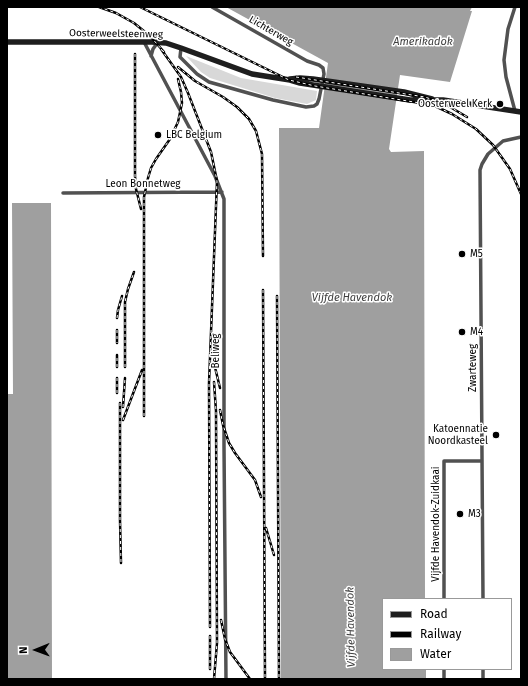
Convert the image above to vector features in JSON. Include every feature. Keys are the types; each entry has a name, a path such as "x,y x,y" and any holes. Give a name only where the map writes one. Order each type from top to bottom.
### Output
{"main road":[{"name":"Oosterweelsteenweg","path":"7,42 158,42 181,48 246,72 290,80 300,78 319,83 404,96 424,96 436,100 518,111"}],"street":[{"name":"Lichterweg","path":"181,48 180,57 197,74 209,82 273,100 306,107 314,106 318,102 324,74 323,68 307,61 212,7"},
{"path":"515,7 506,35 504,60 506,77 518,111"},
{"name":"Beliweg","path":"144,42 215,176 224,199 226,679"},
{"path":"151,56 153,49 158,42"},
{"name":"Zwarteweg","path":"483,598 480,170 488,154 503,141 521,137"},
{"name":"Leon Bonnetweg","path":"63,193 222,192"},
{"name":"Vijfde Havendok-Zuidkaai","path":"444,598 444,461 482,461"}],"shaded area":[{"path":"186,56 241,78 317,91 316,100 307,104 275,98 210,78 201,72"}],"water":[{"name":"Vijfde Havendok","path":"226,7 472,7 450,82 400,75 389,149 391,152 424,151 425,598 382,598 382,670 426,670 426,679 281,679 279,128 319,128 328,63"},
{"path":"12,203 51,203 52,679 7,679 7,394 13,394"}],"railway":[{"path":"99,7 116,13 134,23 150,36 164,52"},
{"path":"140,7 289,80 315,86 420,103 437,107 452,114 476,129 493,145 510,169 521,194"},
{"path":"161,49 181,77 188,93 211,152 217,181 209,383 210,627"},
{"path":"135,54 135,176 136,189 141,209"},
{"path":"178,67 195,81 237,107 249,119 256,131 262,154 263,256"},
{"path":"296,77 425,97 445,104 467,117"},
{"path":"144,416 144,197 151,168 170,139 178,122 182,103 178,79"},
{"path":"125,367 125,302 134,272"},
{"path":"263,290 265,679"},
{"path":"117,318 122,296"},
{"path":"277,296 279,679"},
{"path":"117,330 117,343"},
{"path":"117,355 117,367"},
{"path":"213,359 220,388"},
{"path":"123,420 142,370"},
{"path":"117,378 117,393"},
{"path":"123,407 125,378"},
{"path":"214,382 216,411 217,643 214,679"},
{"path":"120,403 121,563"},
{"path":"220,410 229,443 255,480 261,497"},
{"path":"266,528 274,555"},
{"path":"221,620 225,639 230,652 250,679"},
{"path":"210,636 210,669"}],"place":[{"name":"Oosterweel Kerk","path":"500,104"},
{"name":"LBC Belgium","path":"158,135"},
{"name":"M5","path":"462,254"},
{"name":"M4","path":"462,332"},
{"name":"Katoennatie Noordkasteel","path":"496,435"},
{"name":"M3","path":"460,514"}],"water label":[{"name":"Amerikadok","path":"423,42"}]}
